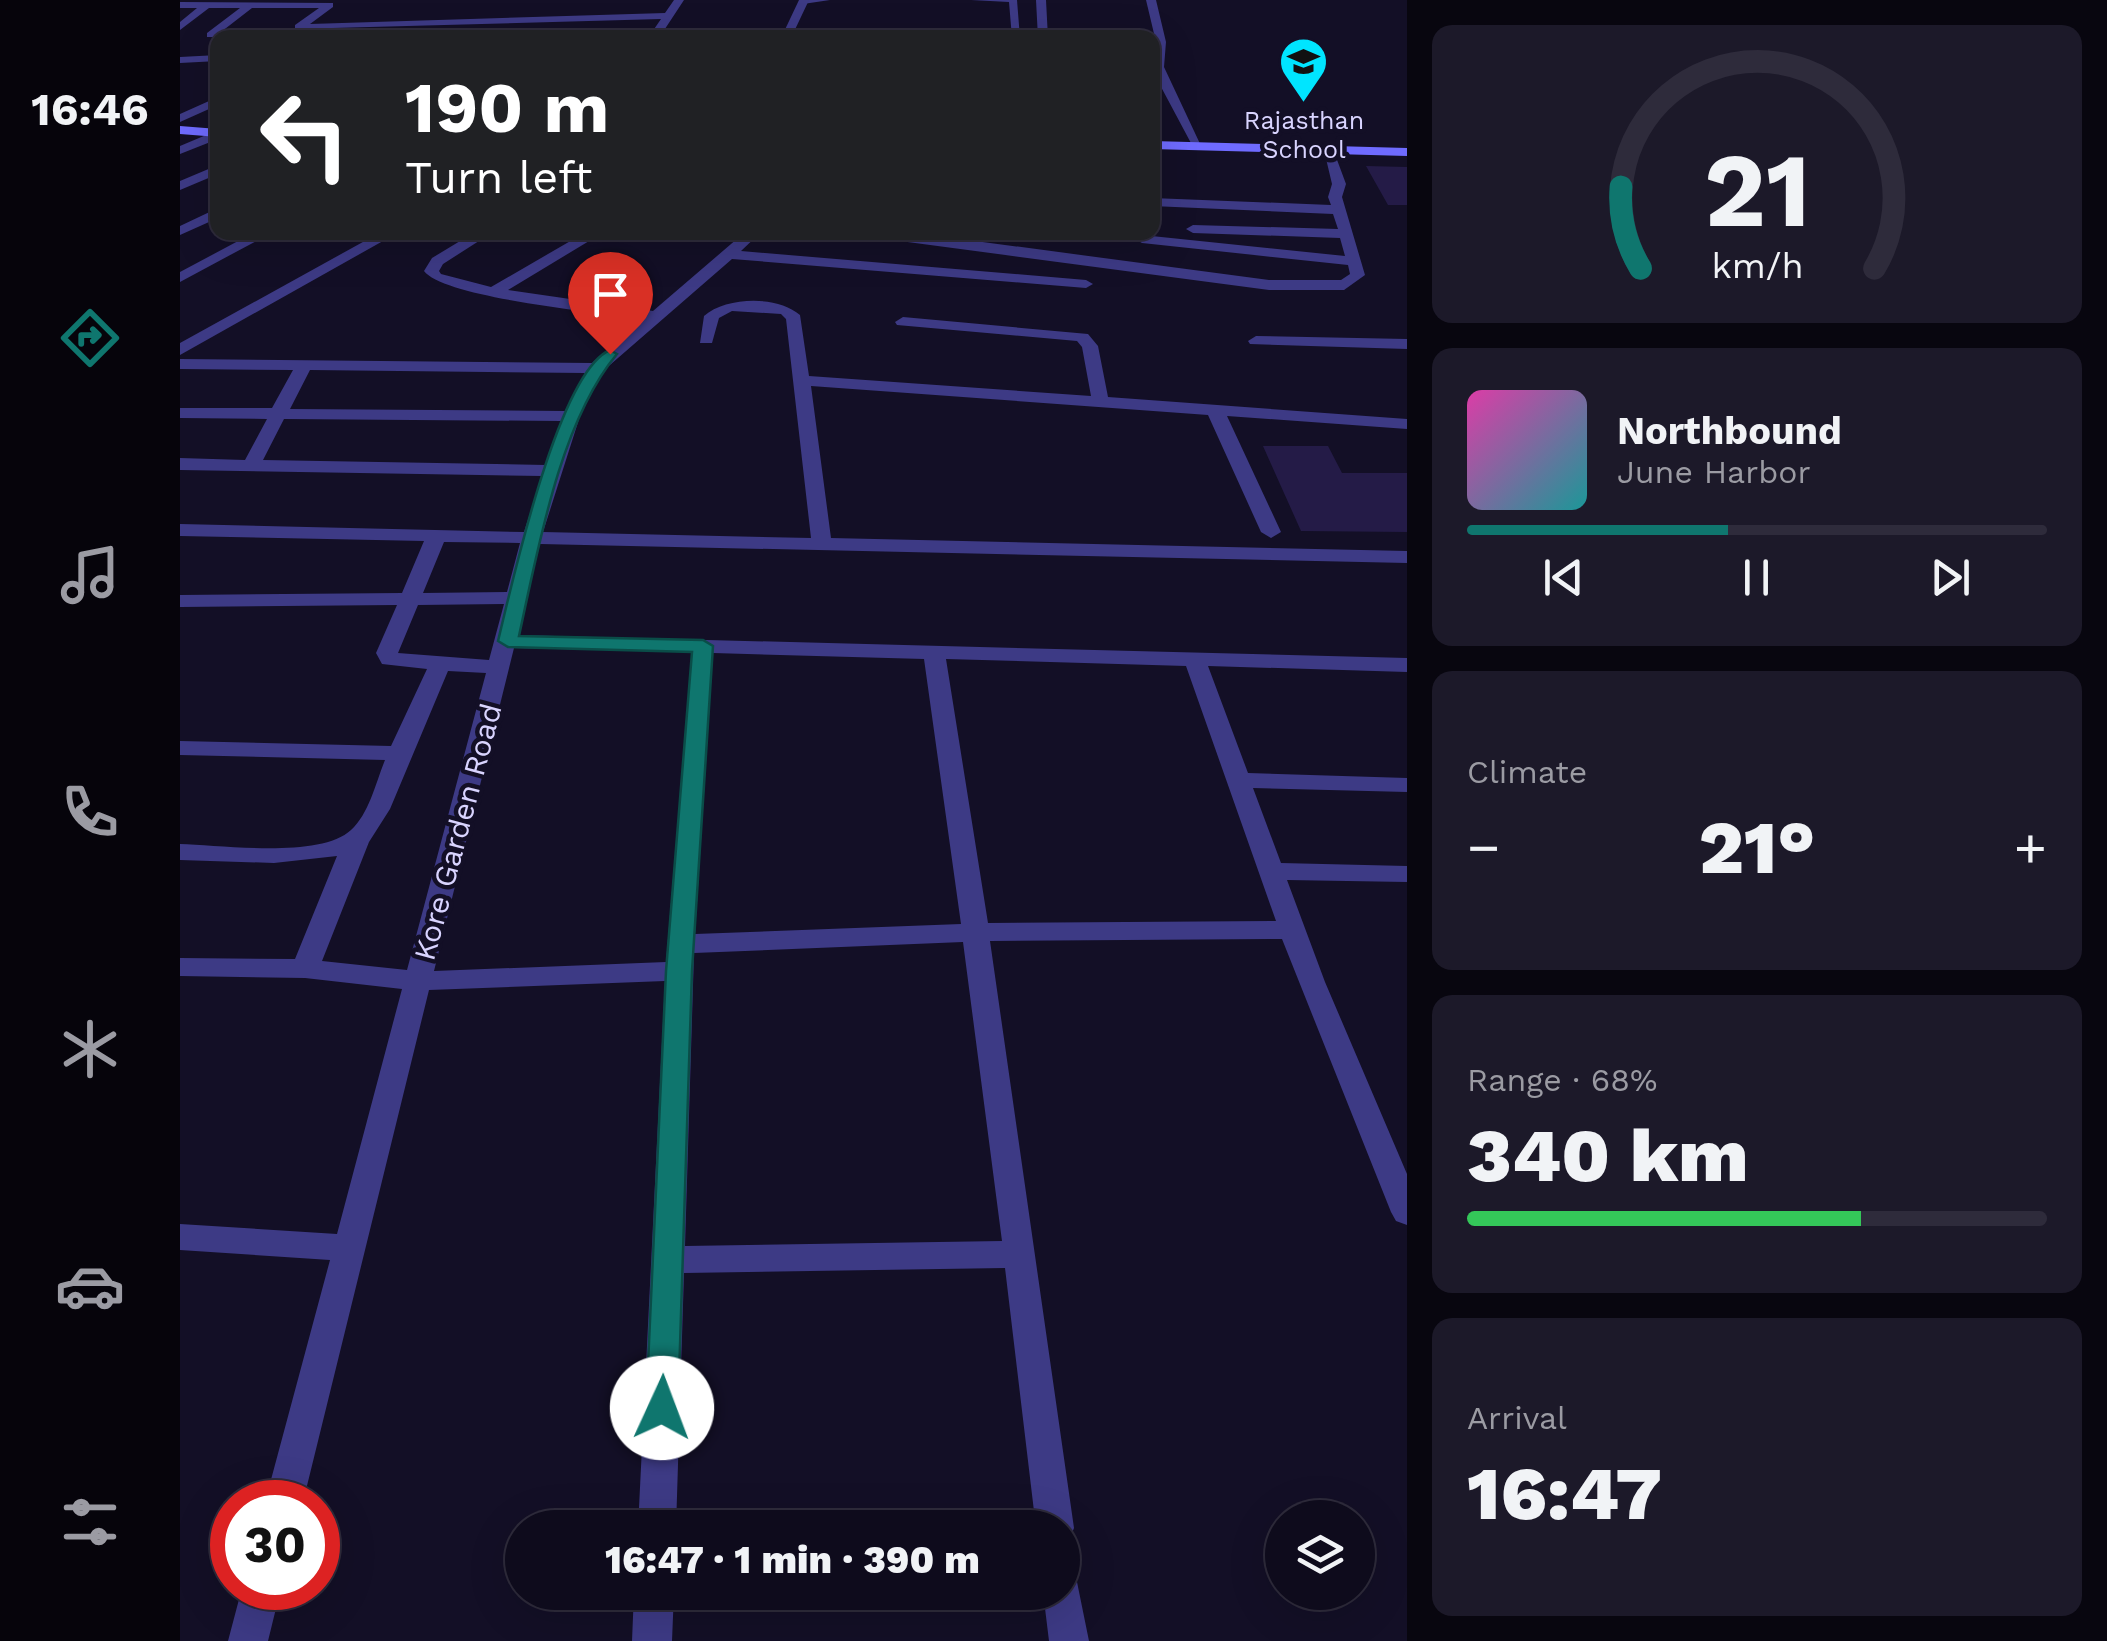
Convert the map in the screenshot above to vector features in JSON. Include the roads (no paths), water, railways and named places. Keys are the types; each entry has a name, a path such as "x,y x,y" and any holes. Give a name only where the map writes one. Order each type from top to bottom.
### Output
{"street":[{"path":"658,30 678,0"},
{"path":"1042,0 1043,30"},
{"path":"1152,0 1156,30"},
{"path":"790,30 804,1"},
{"path":"180,5 330,5 295,30"},
{"path":"218,30 250,5"},
{"path":"275,16 288,5"},
{"path":"180,28 207,6"},
{"path":"358,30 668,16"},
{"path":"257,30 262,26"},
{"path":"180,60 210,58"},
{"path":"1160,75 1198,146"},
{"path":"180,118 210,105"},
{"path":"180,130 210,132"},
{"path":"180,150 210,137"},
{"path":"1160,144 1407,152"},
{"path":"923,240 1269,285 1344,285 1358,274 1335,198 1340,184 1327,150"},
{"path":"184,184 210,173"},
{"path":"184,184 210,187"},
{"path":"1160,202 1340,210"},
{"path":"180,231 210,216"},
{"path":"1160,233 1348,234"},
{"path":"1160,235 1354,261"},
{"path":"180,278 251,240"},
{"path":"180,350 378,240"},
{"path":"472,240 437,261 431,271 436,276 493,292 655,316"},
{"path":"493,292 582,240"},
{"name":"Kore Garden Road","path":"290,1480 532,540 570,416 596,368 744,240"},
{"path":"727,254 1086,284"},
{"path":"706,340 712,316 729,306 785,310 794,318 822,546"},
{"path":"904,322 1082,336 1090,346 1100,400"},
{"path":"1256,340 1407,344"},
{"path":"180,364 596,368"},
{"path":"251,466 304,365"},
{"path":"800,380 1407,424"},
{"path":"1215,410 1271,532"},
{"path":"180,413 570,416"},
{"path":"180,464 553,471"},
{"path":"180,530 1407,557"},
{"path":"436,537 387,654 390,660 500,667"},
{"path":"180,601 517,598"},
{"path":"508,641 1407,665"},
{"path":"658,1510 680,958 703,646"},
{"path":"934,650 1020,1254 1052,1510"},
{"path":"1194,658 1292,930 1407,1212"},
{"path":"305,969 357,839 369,822 440,664"},
{"path":"180,748 400,753"},
{"path":"1238,780 1407,784"},
{"path":"180,852 333,851 357,839"},
{"path":"1271,871 1407,874"},
{"path":"180,967 305,969 419,981 975,932 1292,930"},
{"path":"180,1237 350,1248"},
{"path":"668,1260 1020,1254"},
{"path":"248,1641 256,1610"},
{"path":"652,1641 653,1610"},
{"path":"1065,1610 1069,1641"}],"lane":[{"path":"804,1 826,0"},
{"path":"975,0 1013,0 1015,30"}],"place":[{"name":"Rajasthan School","path":"1304,104"}]}
